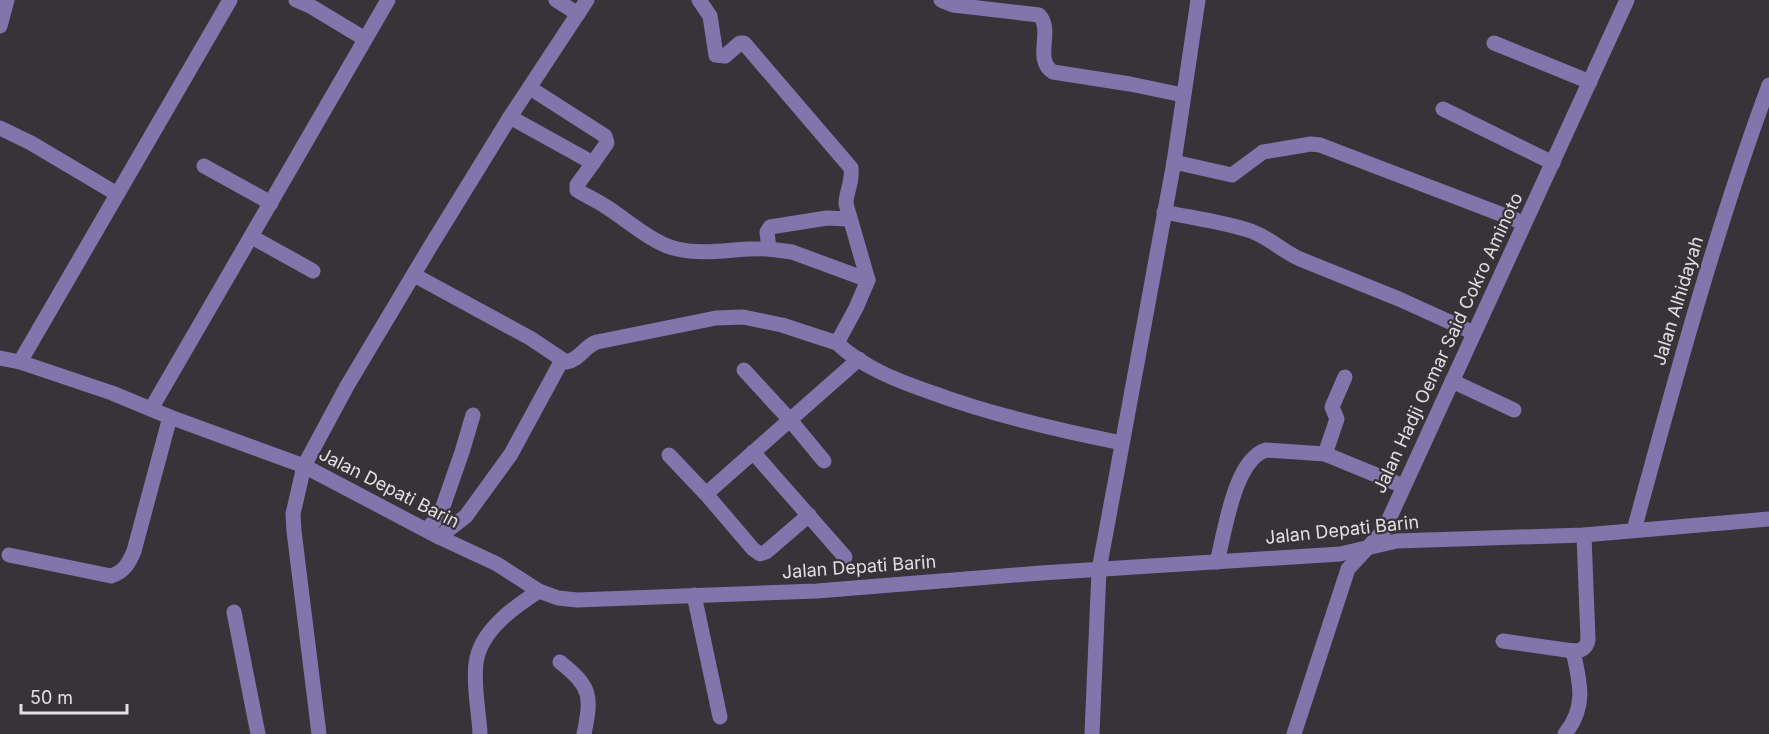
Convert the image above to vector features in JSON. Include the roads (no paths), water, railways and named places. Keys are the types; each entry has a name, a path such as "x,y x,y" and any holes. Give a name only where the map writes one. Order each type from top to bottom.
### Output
{"street":[{"path":"0,23 7,0"},
{"path":"20,362 230,0"},
{"path":"297,0 365,39"},
{"path":"152,409 388,0"},
{"path":"556,0 578,14"},
{"path":"319,734 293,514 304,466 414,275 510,117 587,0"},
{"path":"699,0 710,16 716,55 725,56 740,43 744,43 851,168 851,188 845,201 867,280 856,308 837,344"},
{"path":"941,0 953,5 1039,15 1044,24 1045,63 1049,71 1183,95"},
{"path":"1092,734 1099,570 1174,162 1198,0"},
{"name":"Jalan Hadji Oemar Said Cokro Aminoto","path":"1294,734 1345,576 1352,563 1384,530 1628,0"},
{"path":"1494,43 1590,82"},
{"name":"Jalan Alhidayah","path":"1634,530 1685,343 1742,157 1769,85"},
{"path":"530,88 605,136 607,143 577,185 577,190 667,246 689,251 769,249 792,252 867,280"},
{"path":"1443,109 1552,163"},
{"path":"510,117 593,163"},
{"path":"0,128 31,143 117,195"},
{"path":"1174,162 1232,175 1263,152 1311,144 1320,145 1524,224"},
{"path":"204,166 271,203"},
{"path":"1164,212 1251,231 1270,240 1292,256 1399,299 1474,333"},
{"path":"769,249 767,232 770,227 827,218 849,219"},
{"path":"252,237 313,271"},
{"path":"414,275 530,338 566,362 574,360 590,345 606,339 725,318 750,318 782,325 837,344 849,355 899,381 966,406 1045,428 1122,443"},
{"name":"Jalan Depati Barin","path":"0,358 20,362 112,393 170,417 304,466 497,564 539,591 558,598 577,600 816,591 1340,554 1397,541 1584,536 1767,515"},
{"path":"437,533 466,516 511,454 562,360"},
{"path":"706,494 859,360"},
{"path":"744,370 824,460"},
{"path":"1325,454 1337,419 1332,407 1345,377"},
{"path":"1452,381 1514,410"},
{"path":"437,533 440,515 473,415"},
{"path":"9,555 111,576 119,574 130,561 134,551 170,417"},
{"path":"1217,562 1239,478 1256,454 1266,450 1325,454 1403,486"},
{"path":"753,452 845,557"},
{"path":"669,455 760,554 767,552 808,515"},
{"path":"1503,641 1573,651 1583,650 1588,640 1584,536"},
{"path":"480,734 475,672 481,647 513,608 539,591"},
{"path":"694,595 720,717"},
{"path":"234,612 258,734"},
{"path":"1565,734 1574,718 1581,697 1573,651"},
{"path":"560,662 577,675 587,690 589,706 584,734"}]}
